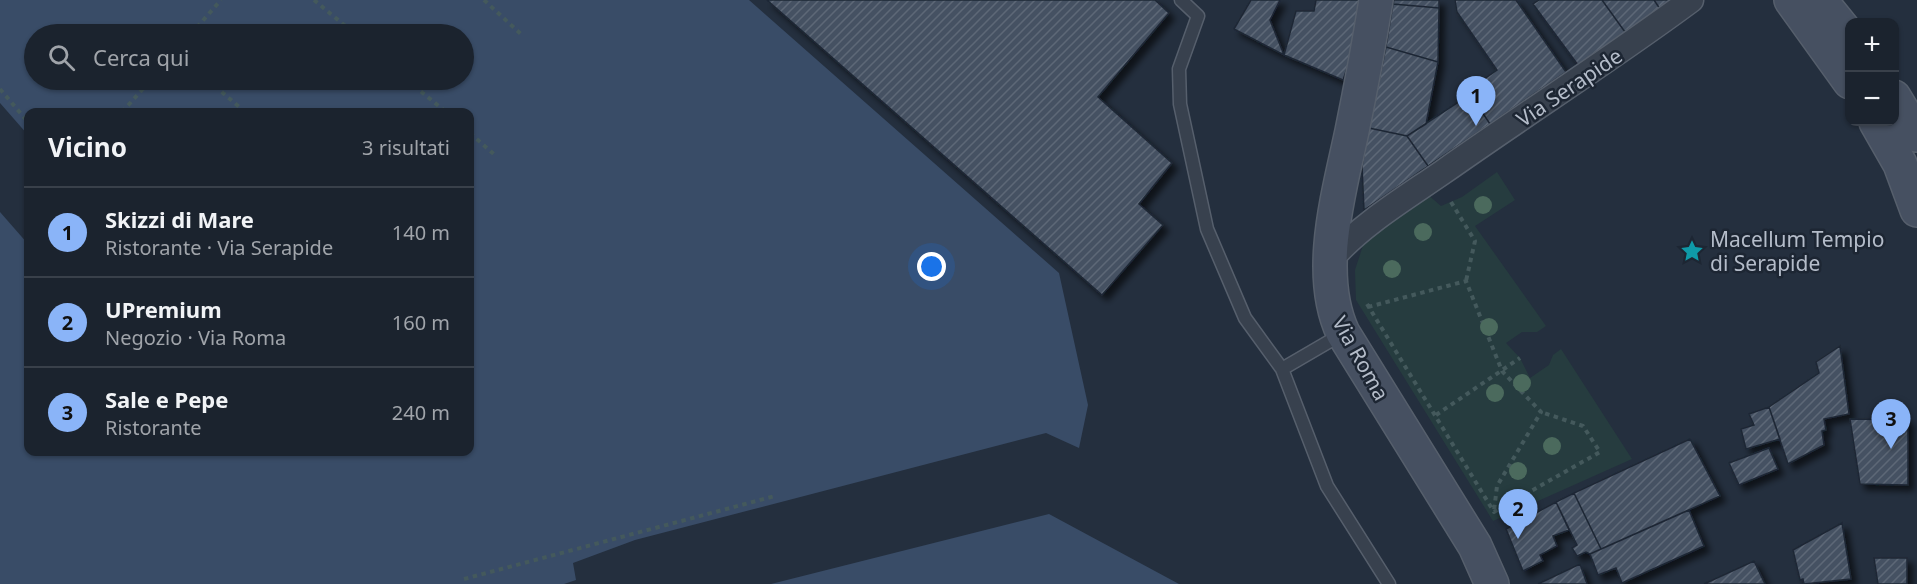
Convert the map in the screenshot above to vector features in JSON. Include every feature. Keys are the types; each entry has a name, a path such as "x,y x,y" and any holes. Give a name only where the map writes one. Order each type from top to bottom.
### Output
{"street":[{"name":"Via Roma","path":"1376,0 1368,51 1336,206 1330,292 1334,315 1352,321 1405,434 1475,546 1492,584"},
{"name":"Via Serapide","path":"1331,259 1347,241 1367,225 1619,53 1691,0"},
{"path":"1791,0 1845,75"},
{"path":"1820,0 1845,31"},
{"path":"1899,105 1917,135"},
{"path":"1878,126 1900,164 1917,210"}],"lane":[{"path":"1181,0 1198,16 1179,69 1180,104 1207,229 1245,318 1282,369 1327,486 1389,584"},
{"path":"1282,369 1352,321"}],"path":[{"path":"199,24 221,0"},
{"path":"314,0 343,24"},
{"path":"484,0 523,36"},
{"path":"0,89 24,117"},
{"path":"126,108 142,90"},
{"path":"220,90 240,108"},
{"path":"419,90 441,108"},
{"path":"474,137 496,156"},
{"path":"1451,202 1475,241 1466,281 1502,370 1541,412 1583,426 1600,452 1494,512"},
{"path":"1352,321 1368,307 1466,281"},
{"path":"1364,297 1494,512"},
{"path":"1405,434 1520,358"},
{"path":"1493,521 1497,486 1541,412"},
{"path":"464,579 775,496"}],"green space":[{"path":"1497,172 1515,200 1475,226 1546,326 1537,332 1522,332 1506,343 1520,358 1530,378 1549,365 1553,355 1561,349 1632,459 1493,521 1356,300 1355,270 1365,239 1427,194 1441,206 1462,197"}],"water":[{"path":"0,0 749,0 1059,273 1088,405 1079,448 1046,433 635,540 573,563 576,580 564,584 0,584 0,212 24,239 24,456 474,456 474,108 24,108 24,130 0,103"},
{"path":"1049,514 1179,584 771,584"}],"building":[{"path":"767,0 1155,0 1169,13 1098,97 1172,163 1139,204 1163,225 1102,295"},
{"path":"1251,0 1280,0 1270,20 1284,55 1234,29"},
{"path":"1316,0 1359,0 1350,60 1343,80 1284,55 1296,11 1314,11"},
{"path":"1394,0 1439,0 1439,8 1393,4"},
{"path":"1455,0 1516,0 1566,72 1490,124 1476,103 1475,91 1477,84 1497,70 1457,12"},
{"path":"1539,0 1602,0 1625,32 1578,65 1533,4"},
{"path":"1602,0 1654,0 1660,9 1625,32"},
{"path":"1654,0 1672,0 1660,9"},
{"path":"1393,4 1439,8 1438,62 1386,47"},
{"path":"1386,47 1438,62 1426,124 1407,136 1369,128"},
{"path":"1475,91 1476,103 1490,124 1428,166 1407,136"},
{"path":"1369,128 1407,136 1428,166 1364,210 1362,166"},
{"path":"1840,346 1849,414 1824,419 1826,430 1822,431 1824,445 1788,464 1769,407 1819,373 1816,362"},
{"path":"1769,407 1780,439 1746,449 1741,429 1754,425 1749,414"},
{"path":"1850,419 1908,420 1908,485 1860,484"},
{"path":"1690,439 1720,496 1601,549 1574,493"},
{"path":"1769,448 1778,469 1739,485 1729,463"},
{"path":"1574,493 1601,549 1577,556 1572,548 1577,545 1556,502"},
{"path":"1556,502 1569,530 1553,536 1557,546 1540,555 1543,561 1523,571 1506,529"},
{"path":"1689,510 1704,546 1622,583 1616,568 1598,575 1590,554"},
{"path":"1842,523 1851,579 1804,584 1803,579 1800,580 1793,550"},
{"path":"1874,558 1907,558 1907,584 1878,584"},
{"path":"1754,561 1765,584 1704,584"},
{"path":"1580,564 1587,584 1538,584"}],"place":[{"name":"Skizzi di Mare","path":"1476,126"},
{"name":"Macellum Tempio di Serapide","path":"1692,251"},
{"name":"Sale e Pepe","path":"1891,449"},
{"name":"UPremium","path":"1518,539"}]}
